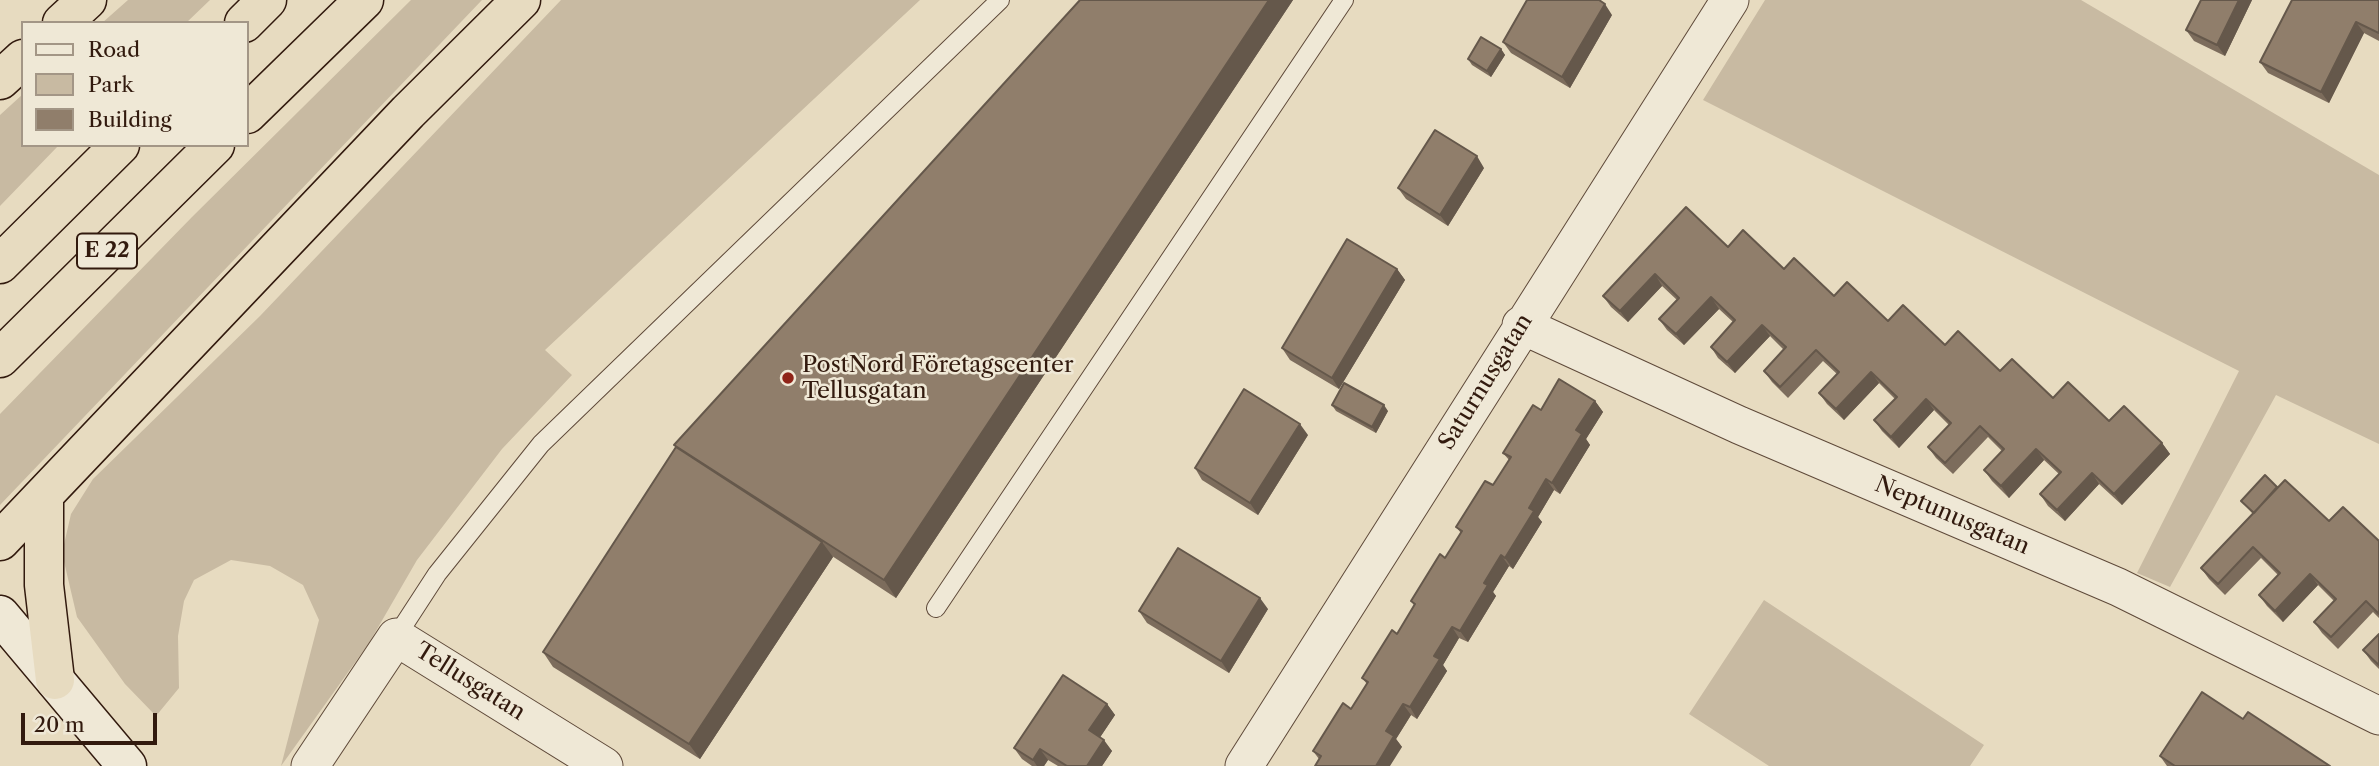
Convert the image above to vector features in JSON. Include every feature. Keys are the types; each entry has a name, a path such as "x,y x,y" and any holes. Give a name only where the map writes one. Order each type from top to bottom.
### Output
{"highway":[{"path":"64,21 87,0"},
{"path":"246,21 267,0"},
{"path":"248,113 363,0"},
{"path":"0,541 399,121 521,0"},
{"path":"0,79 21,61"},
{"name":"E 22","path":"0,264 118,147"},
{"name":"E 22","path":"0,358 213,147"},
{"path":"44,496 44,585 55,680"}],"main road":[{"path":"0,615 127,766"}],"street":[{"name":"Saturnusgatan","path":"1244,766 1521,325 1730,0"},
{"name":"Neptunusgatan","path":"1521,325 1739,425 2118,587 2379,716"},
{"name":"Tellusgatan","path":"310,766 396,637 604,766"}],"lane":[{"path":"396,637 437,574 541,444 1000,0"},
{"path":"936,608 1345,0"}],"green space":[{"path":"128,0 210,0 188,21 104,21"},
{"path":"411,0 482,0 0,505 0,414 192,217"},
{"path":"561,0 920,0 545,350 572,375 502,449 417,560 369,643 281,766 319,620 303,585 270,566 231,560 194,580 184,601 178,636 179,688 156,716 125,684 77,617 62,553 71,514 93,479 260,316"},
{"path":"1765,0 2081,0 2379,175 2379,444 2276,395 2170,587 2137,573 2239,371 1703,100"},
{"path":"21,96 21,147 57,147 0,206 0,115"},
{"path":"1764,600 1984,745 1970,766 1769,766 1689,714"}],"building":[{"path":"1080,0 1269,0 884,580 674,445"},
{"path":"1527,0 1599,0 1605,4 1562,77 1503,42"},
{"path":"2201,0 2239,0 2217,45 2186,30"},
{"path":"2292,0 2379,0 2379,33 2356,22 2321,92 2260,62"},
{"path":"1481,37 1501,49 1487,71 1468,59"},
{"path":"1435,130 1477,156 1440,215 1398,188"},
{"path":"1686,207 1728,247 1743,230 1784,269 1794,258 1834,296 1847,282 1888,321 1903,305 1945,345 1958,331 2000,371 2012,359 2053,398 2068,382 2109,421 2124,406 2162,443 2114,494 2092,473 2057,510 2040,494 2061,472 2036,449 2001,486 1984,470 2004,449 1980,426 1945,463 1928,447 1951,423 1926,399 1891,437 1874,420 1897,397 1871,372 1836,409 1819,393 1839,372 1816,350 1780,387 1764,371 1786,347 1762,325 1727,362 1711,347 1735,320 1711,297 1676,334 1659,319 1679,298 1655,274 1620,311 1603,296"},
{"path":"1347,239 1397,269 1332,378 1282,348"},
{"path":"1559,379 1595,401 1576,430 1582,434 1552,483 1546,479 1529,508 1534,511 1505,558 1501,555 1484,583 1488,585 1460,631 1452,627 1434,656 1440,659 1410,707 1403,704 1386,731 1394,736 1376,766 1315,766 1321,756 1313,751 1343,703 1351,709 1368,682 1362,678 1392,630 1397,634 1415,604 1411,601 1440,554 1445,558 1462,531 1456,527 1485,481 1493,485 1511,457 1503,453 1533,405 1541,410"},
{"path":"1344,383 1384,405 1372,427 1332,405"},
{"path":"1244,389 1300,424 1250,503 1195,468"},
{"path":"676,447 822,542 689,744 543,652"},
{"path":"2265,475 2277,487 2254,513 2241,501"},
{"path":"2285,480 2329,521 2343,507 2379,541 2379,614 2366,601 2331,637 2314,622 2336,599 2310,574 2275,611 2259,595 2280,573 2253,547 2218,584 2201,568"},
{"path":"1178,548 1260,598 1221,661 1139,611"},
{"path":"2379,634 2379,665 2363,650"},
{"path":"1063,675 1107,704 1089,730 1104,740 1087,766 1067,766 1040,749 1033,760 1014,748"},
{"path":"2202,692 2243,719 2248,712 2330,766 2175,766 2160,756"}],"place":[{"name":"PostNord Företagscenter Tellusgatan","path":"788,378"}]}
